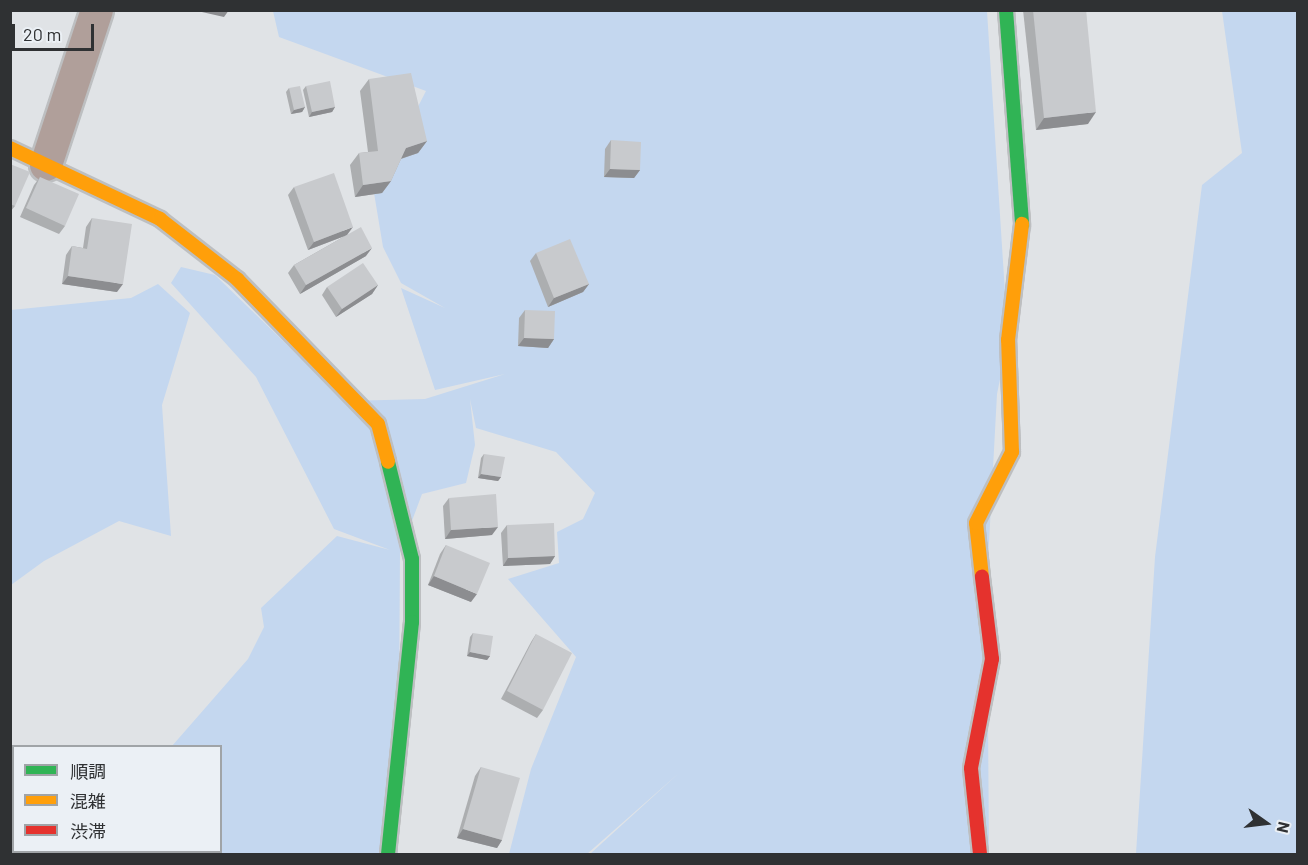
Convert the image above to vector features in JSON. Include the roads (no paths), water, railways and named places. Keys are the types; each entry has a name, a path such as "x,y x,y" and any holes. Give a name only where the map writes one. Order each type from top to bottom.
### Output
{"street":[{"path":"46,165 97,10"},
{"path":"980,855 971,768 992,659 976,523 1012,452 1008,340 1022,221 1006,10"},
{"path":"10,148 160,219 237,279 378,424 412,559 411,633 388,855"}]}
